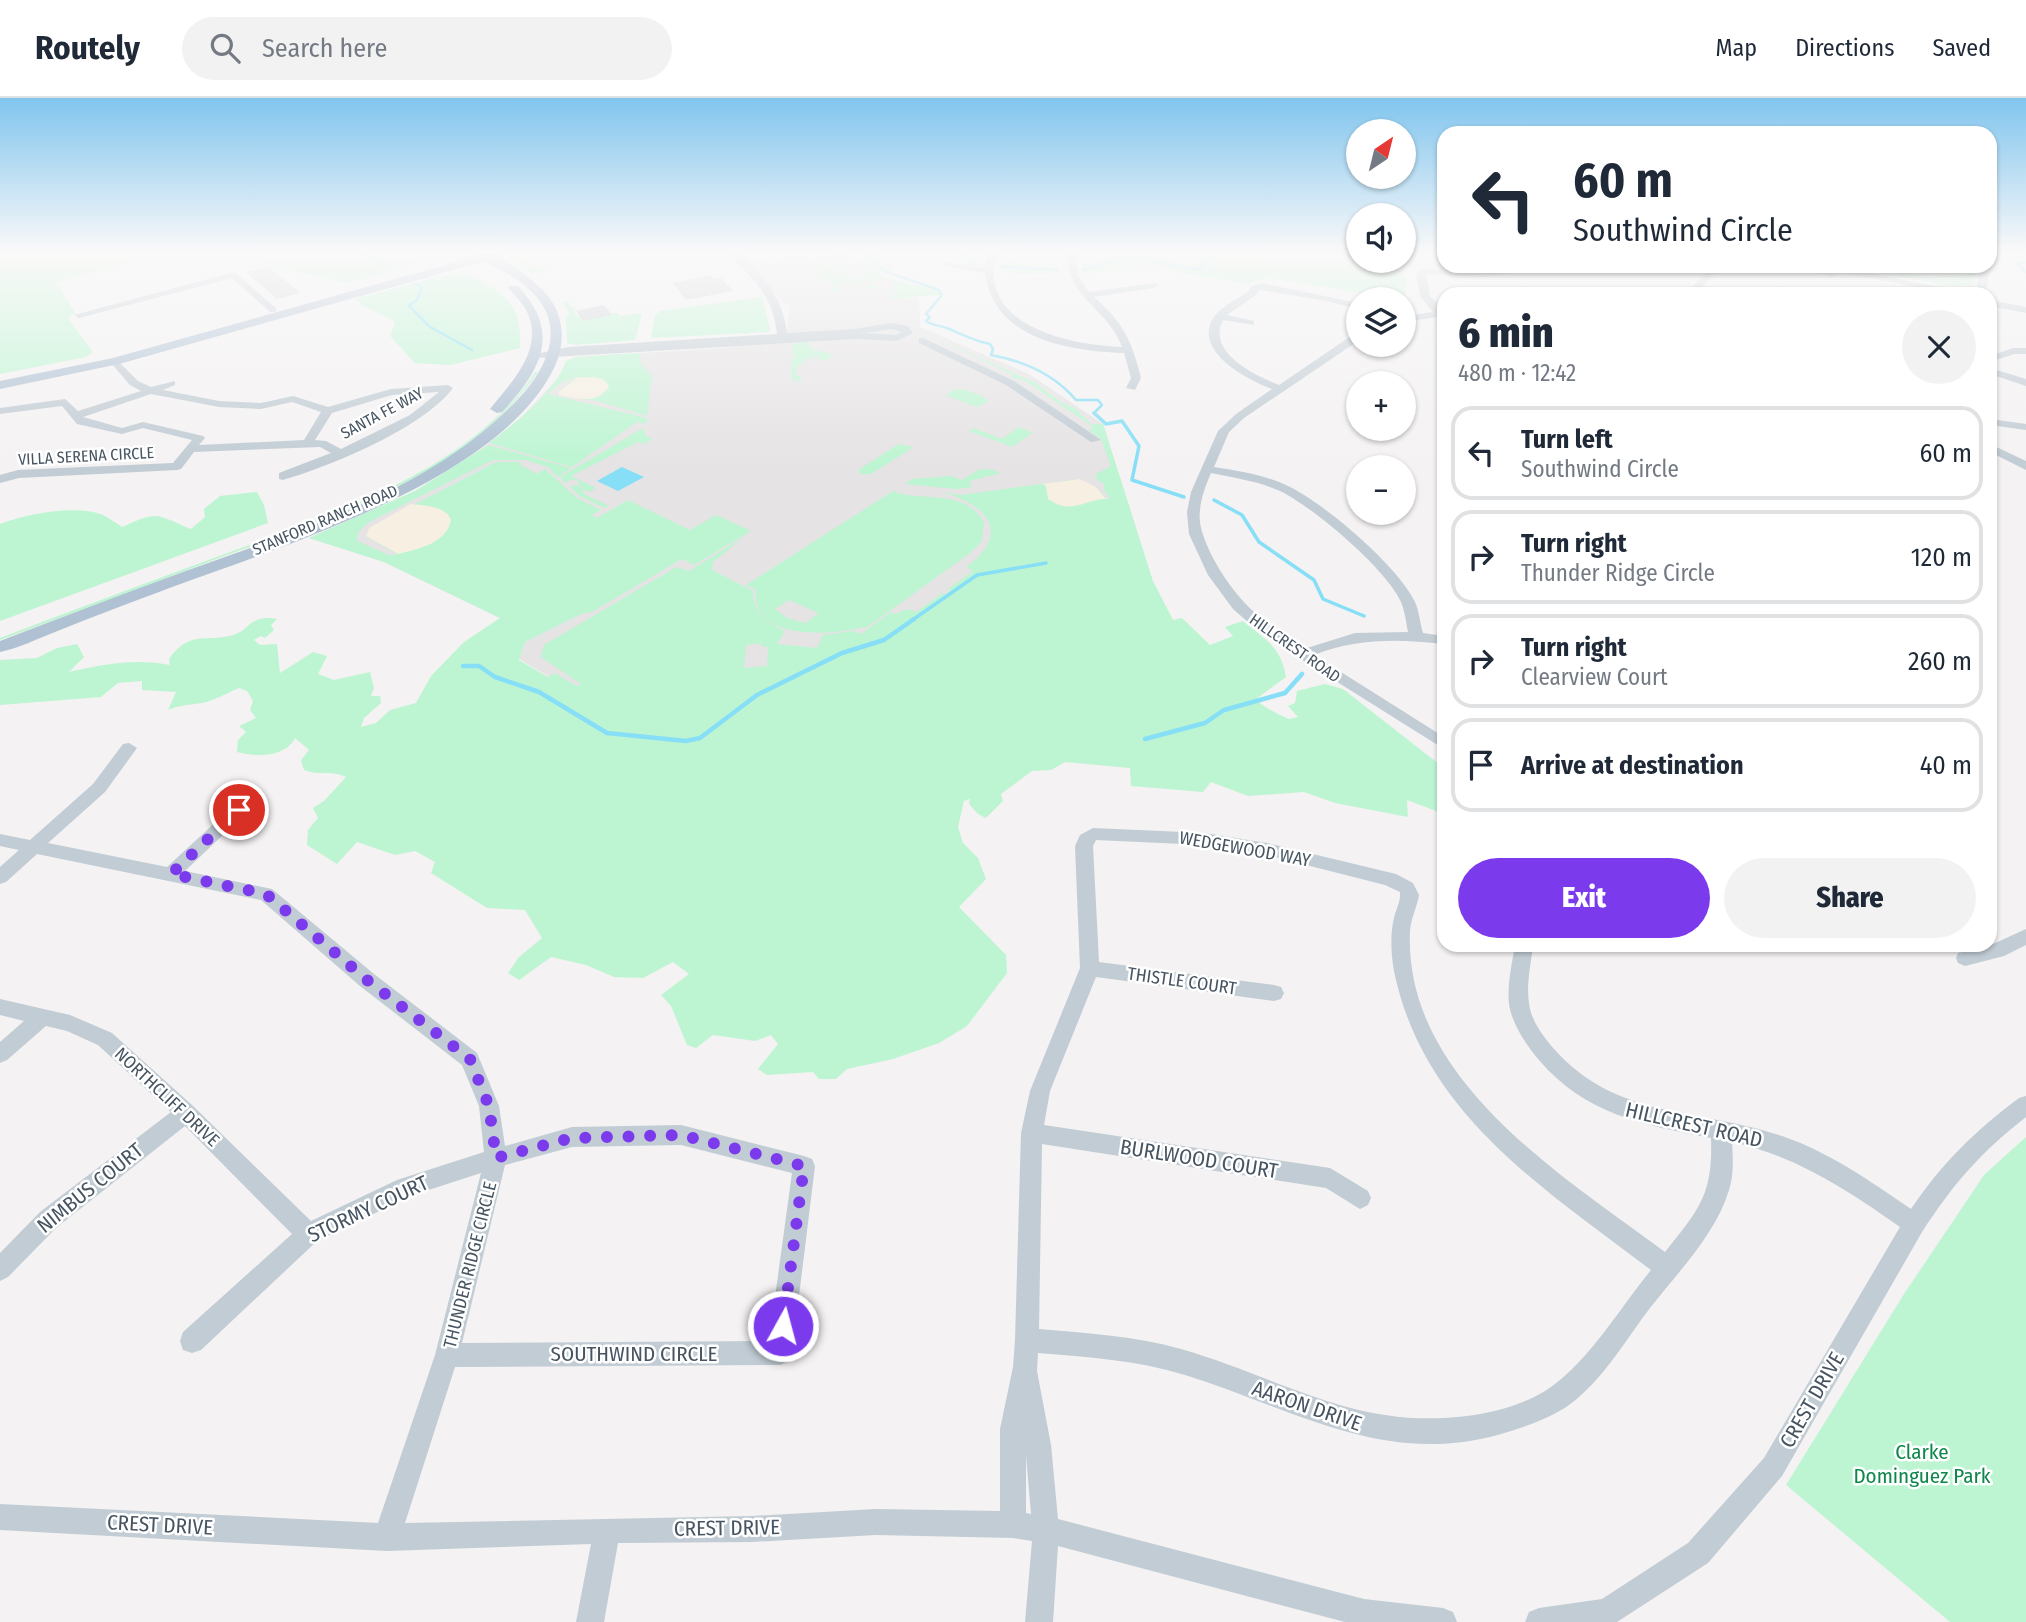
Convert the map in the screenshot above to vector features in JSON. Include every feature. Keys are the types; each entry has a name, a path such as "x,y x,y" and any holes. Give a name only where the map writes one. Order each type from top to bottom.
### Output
{"main road":[{"path":"113,358 231,321"},
{"path":"0,382 113,358 243,321"},
{"path":"536,321 536,355"},
{"path":"554,321 554,353"},
{"name":"STANFORD RANCH ROAD","path":"0,647 314,528 409,485 460,455 506,420 540,382 554,353"},
{"name":"STANFORD RANCH ROAD","path":"0,633 303,520 395,480 451,446 487,418 514,391 536,355"}],"street":[{"path":"780,321 783,338"},
{"path":"1016,321 1043,336 1069,344 1129,351"},
{"path":"1113,321 1129,351 1136,378 1131,388"},
{"path":"1217,321 1214,334 1228,362 1247,375 1281,389"},
{"path":"1243,321 1251,323"},
{"path":"536,355 783,338 892,326 908,331 897,338 783,338"},
{"path":"923,341 1010,383 1095,440"},
{"name":"HILLCREST ROAD","path":"1346,344 1231,423 1224,431 1197,492 1193,512 1195,534 1209,564 1238,606 1301,655 1437,740"},
{"path":"1997,357 2013,351 2026,351"},
{"name":"SANTA FE WAY","path":"113,358 134,383 151,391 200,402 241,406 261,406 293,399 328,411 391,392 448,388 439,399 403,423 341,453 322,443 191,449"},
{"path":"1997,373 2026,383"},
{"path":"74,416 170,383"},
{"name":"VILLA SERENA CIRCLE","path":"0,411 65,402 81,422 122,431 143,425 199,438 177,466 18,474 0,479"},
{"path":"307,444 328,411"},
{"path":"1997,423 2026,427"},
{"path":"1997,451 2026,466"},
{"path":"283,477 341,453"},
{"path":"1207,469 1263,480 1312,505 1394,581 1411,610 1416,636"},
{"path":"1301,655 1350,637 1379,634 1437,638"},
{"path":"0,877 99,788 129,747"},
{"path":"171,874 239,810"},
{"name":"WEDGEWOOD WAY","path":"1013,1525 1024,1429 1032,1133 1040,1091 1090,968 1084,846 1086,839 1093,834 1205,839 1267,849 1399,882 1407,888 1410,895 1405,910 1402,948 1410,1001 1430,1047 1460,1093 1506,1141 1667,1268"},
{"name":"THUNDER RIDGE CIRCLE","path":"0,840 266,894 367,980 470,1059 489,1106 496,1158 447,1355 387,1537"},
{"path":"1965,958 1989,955 2006,949 2026,936"},
{"name":"HILLCREST ROAD","path":"1523,952 1519,1005 1532,1035 1550,1062 1583,1091 1623,1111 1721,1130 1782,1146 1842,1175 1914,1224"},
{"name":"THISTLE COURT","path":"1090,968 1274,993"},
{"name":"NORTHCLIFF DRIVE","path":"0,1007 69,1023 105,1039 186,1113 308,1234"},
{"path":"0,1054 42,1017"},
{"name":"CREST DRIVE","path":"1539,1622 1607,1612 1698,1553 1773,1466 1914,1224 1961,1160 1987,1134 2026,1105"},
{"name":"NIMBUS COURT","path":"0,1269 48,1220 186,1113"},
{"name":"AARON DRIVE","path":"1027,1340 1138,1350 1202,1368 1346,1423 1410,1434 1464,1430 1515,1417 1558,1396 1601,1353 1711,1207 1718,1190 1722,1160 1721,1130"},
{"name":"BURLWOOD COURT","path":"1032,1133 1330,1178 1360,1198"},
{"name":"SOUTHWIND CIRCLE","path":"447,1355 779,1353 804,1166 681,1135 572,1138 496,1158"},
{"name":"STORMY COURT","path":"192,1341 308,1234 405,1187 496,1158"},
{"name":"WEDGEWOOD WAY","path":"1024,1429 1046,1529 1039,1622"},
{"name":"CREST DRIVE","path":"0,1517 387,1537 607,1530 751,1529 876,1522 1013,1525 1046,1529 1364,1613 1443,1622"},
{"path":"590,1622 607,1530"}],"shaded area":[{"path":"788,321 920,321 920,327 1029,374 1103,424 1145,557 668,747 519,659 525,642 535,635 384,562 309,538 414,492 471,457 518,421 578,357 721,348 786,340"}],"green space":[{"path":"0,321 70,321 93,352 86,357 0,374"},
{"path":"393,321 518,321 520,348 450,365 415,363 390,336 395,323"},
{"path":"566,321 640,321 635,340 576,345 567,343"},
{"path":"654,321 768,321 770,329 768,332 651,338"},
{"path":"936,338 1034,382 1059,401 1076,409 1091,424 1103,424 1153,581 1173,620 1182,618 1210,645 1233,636 1225,627 1243,621 1265,639 1280,658 1286,677 1256,699 1289,719 1298,717 1288,706 1295,703 1297,691 1325,684 1343,689 1437,763 1437,811 1407,800 1408,817 1335,803 1304,792 1248,796 1211,782 1203,792 1131,786 1130,768 1065,762 1051,770 1032,771 1001,794 1003,801 986,818 969,804 970,799 964,801 958,827 963,843 978,858 986,879 959,907 1006,955 1007,973 967,1026 939,1043 893,1059 847,1069 836,1079 819,1079 813,1072 767,1075 758,1069 778,1044 771,1035 755,1041 713,1035 696,1048 687,1045 671,1006 661,995 689,974 673,962 643,978 614,977 586,965 551,957 519,980 508,973 519,957 542,938 525,910 487,908 431,873 435,862 415,851 395,855 357,842 337,864 307,845 308,830 318,818 313,808 324,801 346,777 304,770 301,760 309,750 295,738 290,745 277,753 252,755 237,752 238,740 246,732 239,726 256,718 250,710 253,701 247,691 239,688 206,702 168,710 176,692 142,690 142,681 118,683 101,697 0,705 0,660 37,658 57,648 77,644 84,657 69,672 120,663 170,665 169,659 192,640 233,635 256,621 268,618 277,619 271,625 274,630 265,638 261,636 254,640 260,645 277,644 280,673 313,652 327,656 318,674 334,680 370,672 374,688 371,696 380,696 381,703 364,718 361,727 376,723 390,710 416,703 431,676 464,642 500,618 384,562 309,538 415,491 488,445 571,468 558,477 548,467 525,460 493,460 369,522 358,532 357,541 389,555 398,555 366,536 369,528 496,462 522,462 519,464 537,474 545,469 577,498 601,510 592,515 597,518 628,500 690,530 716,515 751,531 694,565 682,559 592,612 581,614 525,642 519,660 548,677 555,673 577,686 581,684 541,657 544,645 676,567 689,571 744,537 713,562 712,570 753,591 755,605 762,616 785,631 777,644 817,648 823,635 854,631 861,634 891,612 895,614 908,609 916,612 943,593 946,594 950,590 948,589 973,571 966,567 980,555 988,543 991,532 988,521 970,504 940,492 960,495 1078,479 1096,487 1107,499 1110,498 1104,490 1104,484 1097,480 1096,474 1111,466 1101,439 1089,430 1093,427 1024,380 1011,378 1013,375","holes":["761,643 762,647 768,647 767,666 744,668 746,645"]},
{"path":"806,341 813,350 833,354 829,360 816,359 819,355 807,359 797,367 796,375 801,377 802,381 792,380 791,359 798,357 793,356 793,344"},
{"path":"640,353 641,363 652,377 647,416 597,401 560,396 558,392 577,376 561,383 548,394 647,418 646,424 637,422 572,467 489,443 522,417 544,395 554,384 566,361 575,357"},
{"path":"535,372 538,372 509,408 474,439 436,465 394,488 307,526 0,640 301,526 390,488 433,465 472,438 506,408"},
{"path":"963,389 989,401 977,407 945,395"},
{"path":"1019,427 1033,433 1012,447 969,431 973,428 1002,439"},
{"path":"643,428 646,436 653,439 643,444 638,442 571,476 596,488 589,492 582,489 584,494 609,506 604,508 580,496 570,487 576,485 584,488 578,484 580,482 573,479 565,483 560,477"},
{"path":"899,444 914,447 871,474 861,474 858,470"},
{"path":"989,469 1001,473 969,481 972,487 956,489 905,484 912,479 951,476 962,480 978,470"},
{"path":"893,491 954,500 975,511 984,522 982,541 970,553 866,628 814,633 779,626 766,619 757,607 756,590 746,585","holes":["789,600 818,613 805,623 787,618 775,609"]},
{"path":"257,492 264,505 268,523 0,621 0,524 37,514 79,510 103,515 122,527 143,518 157,516 191,529 205,517 204,509 220,496"},
{"name":"Clarke Dominguez Park","path":"2026,1137 2026,1622 1950,1622 1786,1485 1904,1294 1984,1175"}],"sand":[{"path":"578,377 600,378 609,387 604,393 593,398 560,396 558,392"},
{"path":"1080,479 1096,487 1106,499 1064,506 1048,499 1046,486 1042,484"},
{"path":"411,504 433,507 448,514 451,519 444,534 431,544 398,554 366,536 369,528"}],"water":[{"path":"622,467 644,477 618,491 597,481"}],"waterway":[{"path":"424,321 472,350"},
{"path":"926,321 990,344 993,349 991,355 1038,370 1058,383 1076,400 1098,400 1102,405 1094,413"},
{"path":"1094,413 1106,424 1122,421 1139,446 1132,480 1184,497"},
{"path":"1214,500 1242,515 1259,542 1314,580 1323,599 1364,616"},
{"path":"911,621 977,575 1046,563"},
{"path":"463,666 479,666 495,677 539,692 607,733 686,741 700,738 757,695 842,653 884,640 914,619"},
{"path":"1145,739 1205,723 1224,710 1285,693 1302,674"}],"route":[{"path":"239,810 171,874 266,894 367,980 470,1059 489,1106 496,1158 572,1138 681,1135 804,1166 783,1326"}]}
